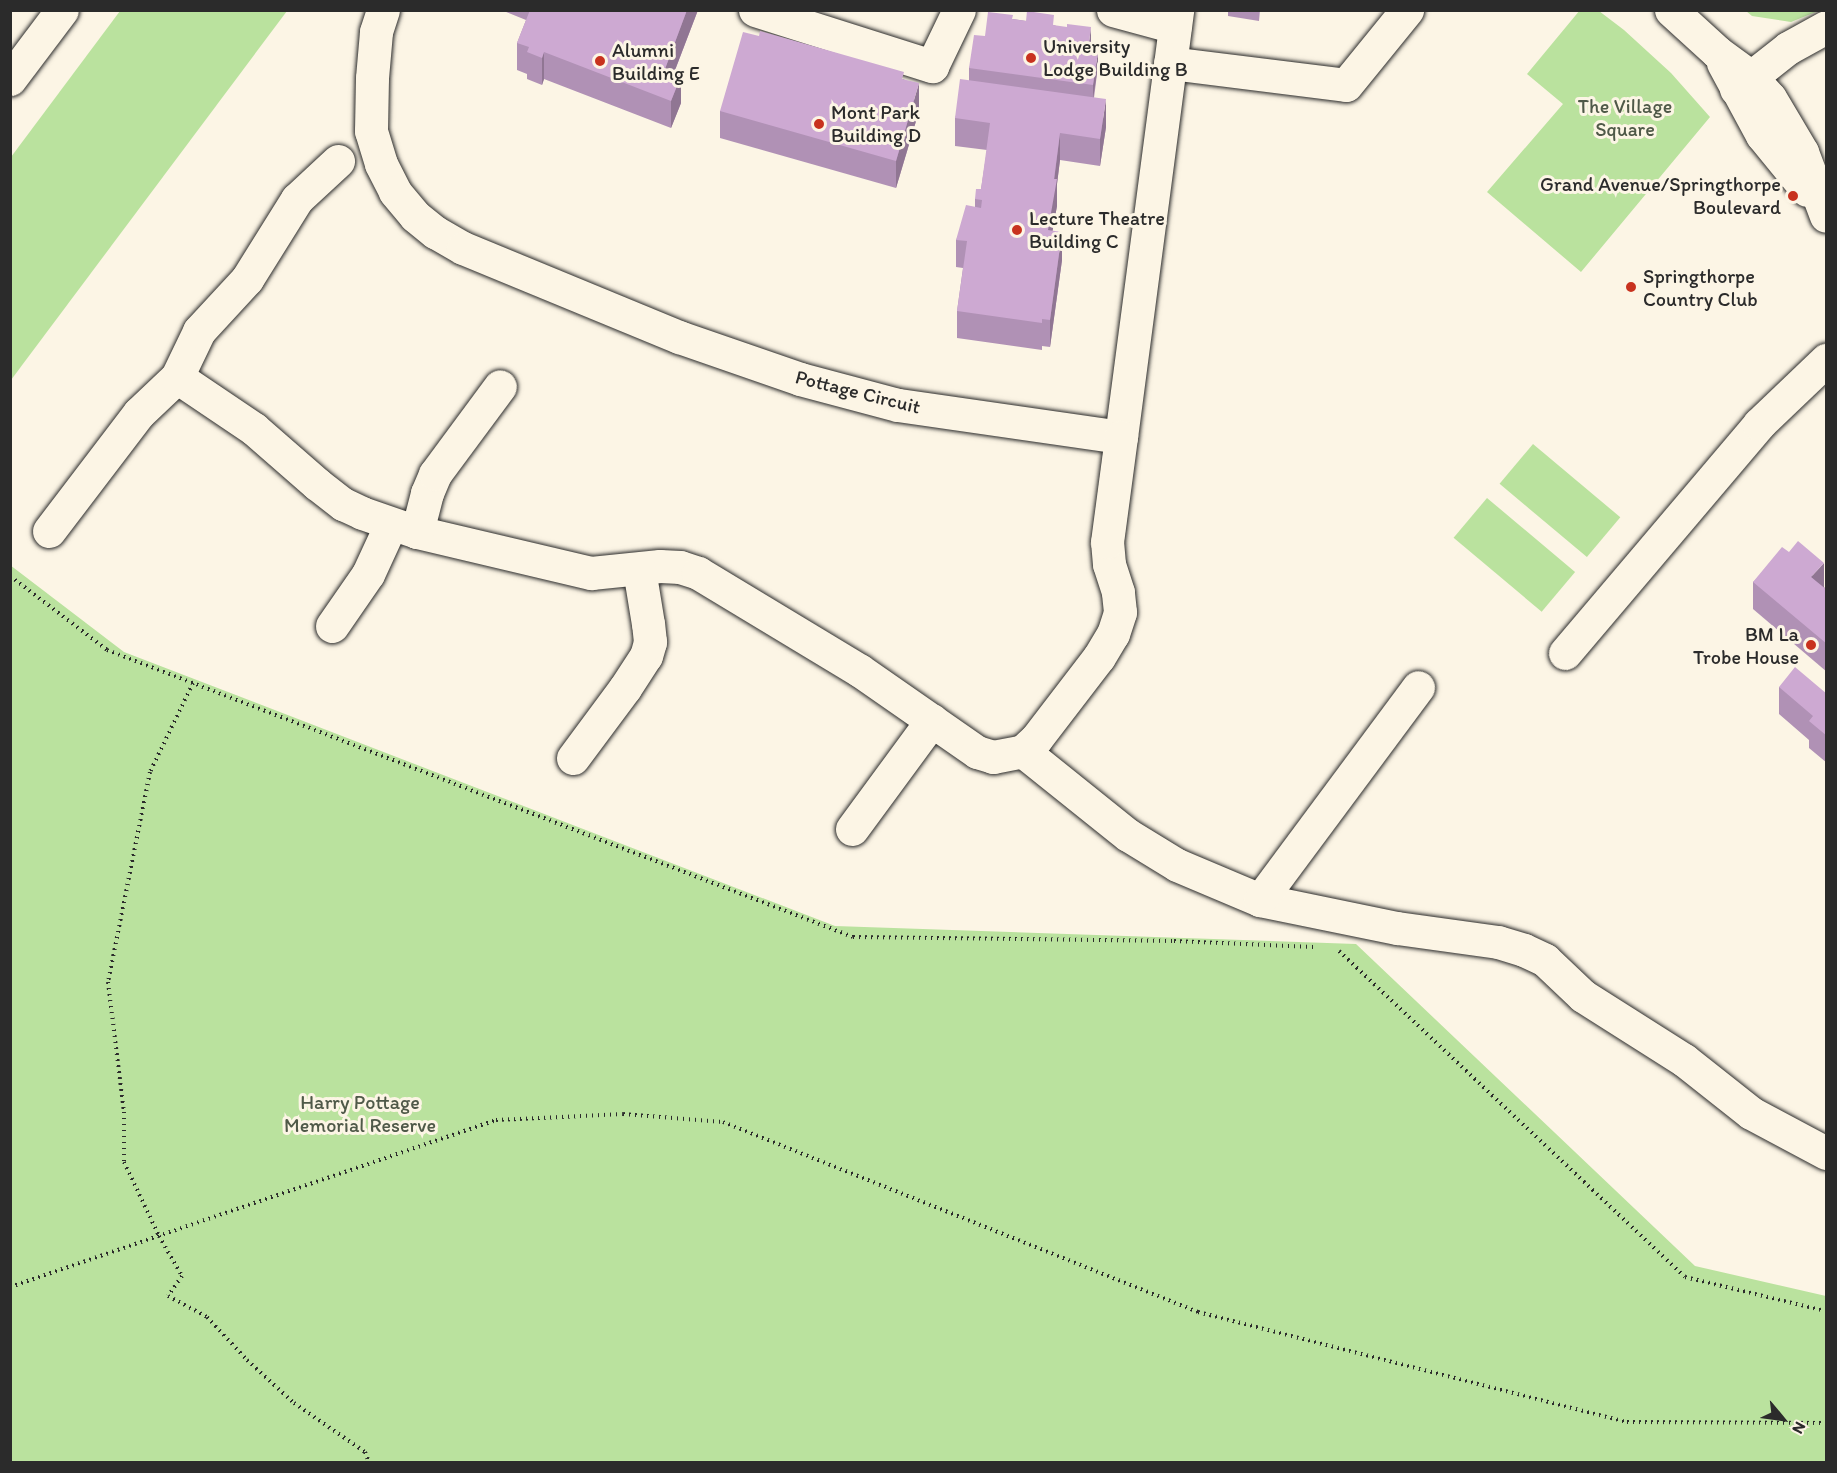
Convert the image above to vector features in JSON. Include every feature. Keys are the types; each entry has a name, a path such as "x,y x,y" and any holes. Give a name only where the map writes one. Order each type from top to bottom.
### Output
{"street":[{"path":"10,79 62,10"},
{"name":"Pottage Circuit","path":"383,10 376,33 371,131 381,164 395,192 415,216 435,232 474,252 679,337 800,379 898,405 1121,437"},
{"path":"755,10 932,66 959,10"},
{"path":"177,377 254,429 344,504 404,528 591,573 680,567 720,584 859,670 977,752 993,756 1023,751 1036,739 1099,657 1113,634 1120,612 1118,592 1109,564 1107,542 1176,19 1113,10"},
{"path":"1170,63 1346,85 1407,10"},
{"path":"1671,10 1717,52 1744,83 1762,135 1823,210"},
{"path":"1744,83 1788,48 1827,27"},
{"path":"49,531 139,413 177,377 199,331 247,279 297,199 338,161"},
{"path":"1564,652 1759,424 1827,360"},
{"path":"332,626 368,573 404,528 427,493 435,474 500,386"},
{"path":"573,758 646,656 650,642 639,569"},
{"path":"1260,900 1418,687"},
{"path":"852,829 932,720"},
{"path":"1023,751 1128,835 1177,865 1260,900 1386,926 1462,939 1498,942 1524,950 1545,960 1582,996 1684,1060 1751,1113 1827,1153"}],"path":[{"path":"10,576 107,650 853,937 1174,941 1323,947"},
{"path":"193,683 150,772 108,982 123,1112 124,1162 159,1236 182,1276 168,1296 207,1317 255,1368 294,1403 364,1452 369,1462"},
{"path":"1335,948 1685,1277 1827,1311"},
{"path":"10,1287 496,1120 623,1114 723,1122 1198,1312 1627,1422 1827,1423"}],"green space":[{"name":"The Village Square","path":"1580,10 1599,11 1624,30 1671,73 1710,117 1581,272 1487,192 1563,104 1527,74"},
{"path":"120,11 287,11 11,380 11,157"},
{"path":"1746,11 1818,11 1791,22 1752,16"},
{"path":"1533,444 1620,517 1587,557 1500,484"},
{"path":"1487,498 1575,572 1542,612 1454,538"},
{"name":"Harry Pottage Memorial Reserve","path":"10,565 124,652 835,926 1356,944 1695,1266 1826,1296 1826,1462 11,1462"}],"building":[{"name":"Alumni Building E","path":"530,10 687,10 665,69 681,76 671,101 544,52 542,58 527,52 529,47 517,43"},
{"name":"University Lodge Building B","path":"1027,11 1054,15 1053,25 1091,27 1088,51 1098,52 1093,85 969,68 974,35 985,36 988,12 1013,15 1012,19 1026,21"},
{"name":"Mont Park Building D","path":"760,31 904,72 902,79 919,83 896,161 720,111 743,32 759,36"},
{"name":"Lecture Theatre Building C","path":"960,79 1106,99 1100,139 1060,133 1054,179 1057,179 1048,230 1062,232 1050,320 1042,319 1042,323 957,311 967,241 956,240 966,205 981,208 982,200 975,199 976,189 981,189 990,123 955,118"},
{"path":"1798,541 1824,563 1811,577 1827,590 1827,644 1753,582 1782,547 1789,552"},
{"path":"1795,667 1827,694 1827,736 1809,721 1813,716 1779,687"}],"place":[{"name":"University Lodge Building B","path":"1031,58"},
{"name":"Alumni Building E","path":"600,61"},
{"name":"Mont Park Building D","path":"819,124"},
{"name":"Grand Avenue/Springthorpe Boulevard","path":"1793,196"},
{"name":"Lecture Theatre Building C","path":"1017,230"},
{"name":"Springthorpe Country Club","path":"1631,287"},
{"name":"BM La Trobe House","path":"1811,645"}]}
